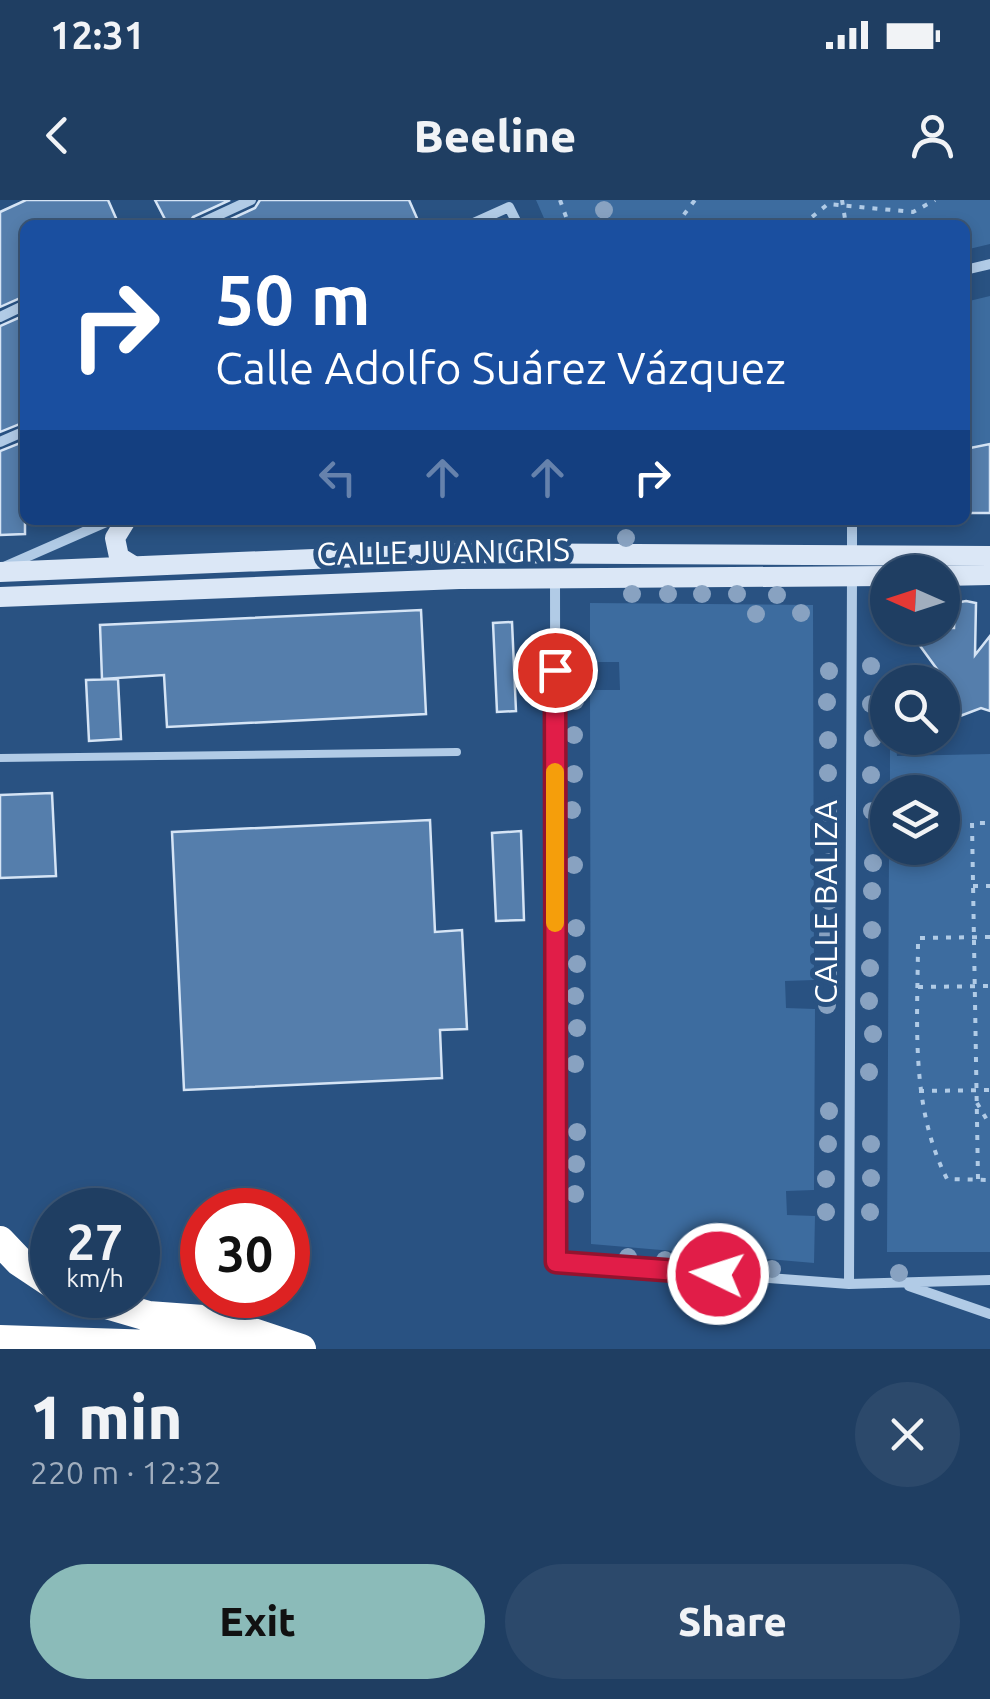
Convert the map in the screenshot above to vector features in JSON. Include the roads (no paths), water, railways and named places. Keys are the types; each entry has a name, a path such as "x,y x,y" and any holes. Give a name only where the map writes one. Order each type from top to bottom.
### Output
{"highway":[{"path":"0,1241 30,1268"},
{"path":"160,1317 217,1321 300,1349"},
{"path":"0,1340 277,1349"}],"main road":[{"path":"123,525 115,538 119,557 132,566"},
{"name":"CALLE JUAN GRIS","path":"0,570 456,552 990,556"},
{"name":"CALLE JUAN GRIS","path":"0,597 554,578 870,576"},
{"path":"960,576 990,576"}],"street":[{"path":"208,220 250,200"},
{"path":"481,220 509,207 516,220"},
{"path":"0,570 99,525"},
{"name":"CALLE BALIZA","path":"849,1284 852,525"},
{"path":"554,578 556,1262 849,1284 990,1280"},
{"path":"898,1283 990,1314"}],"lane":[{"path":"0,758 457,752"}]}
